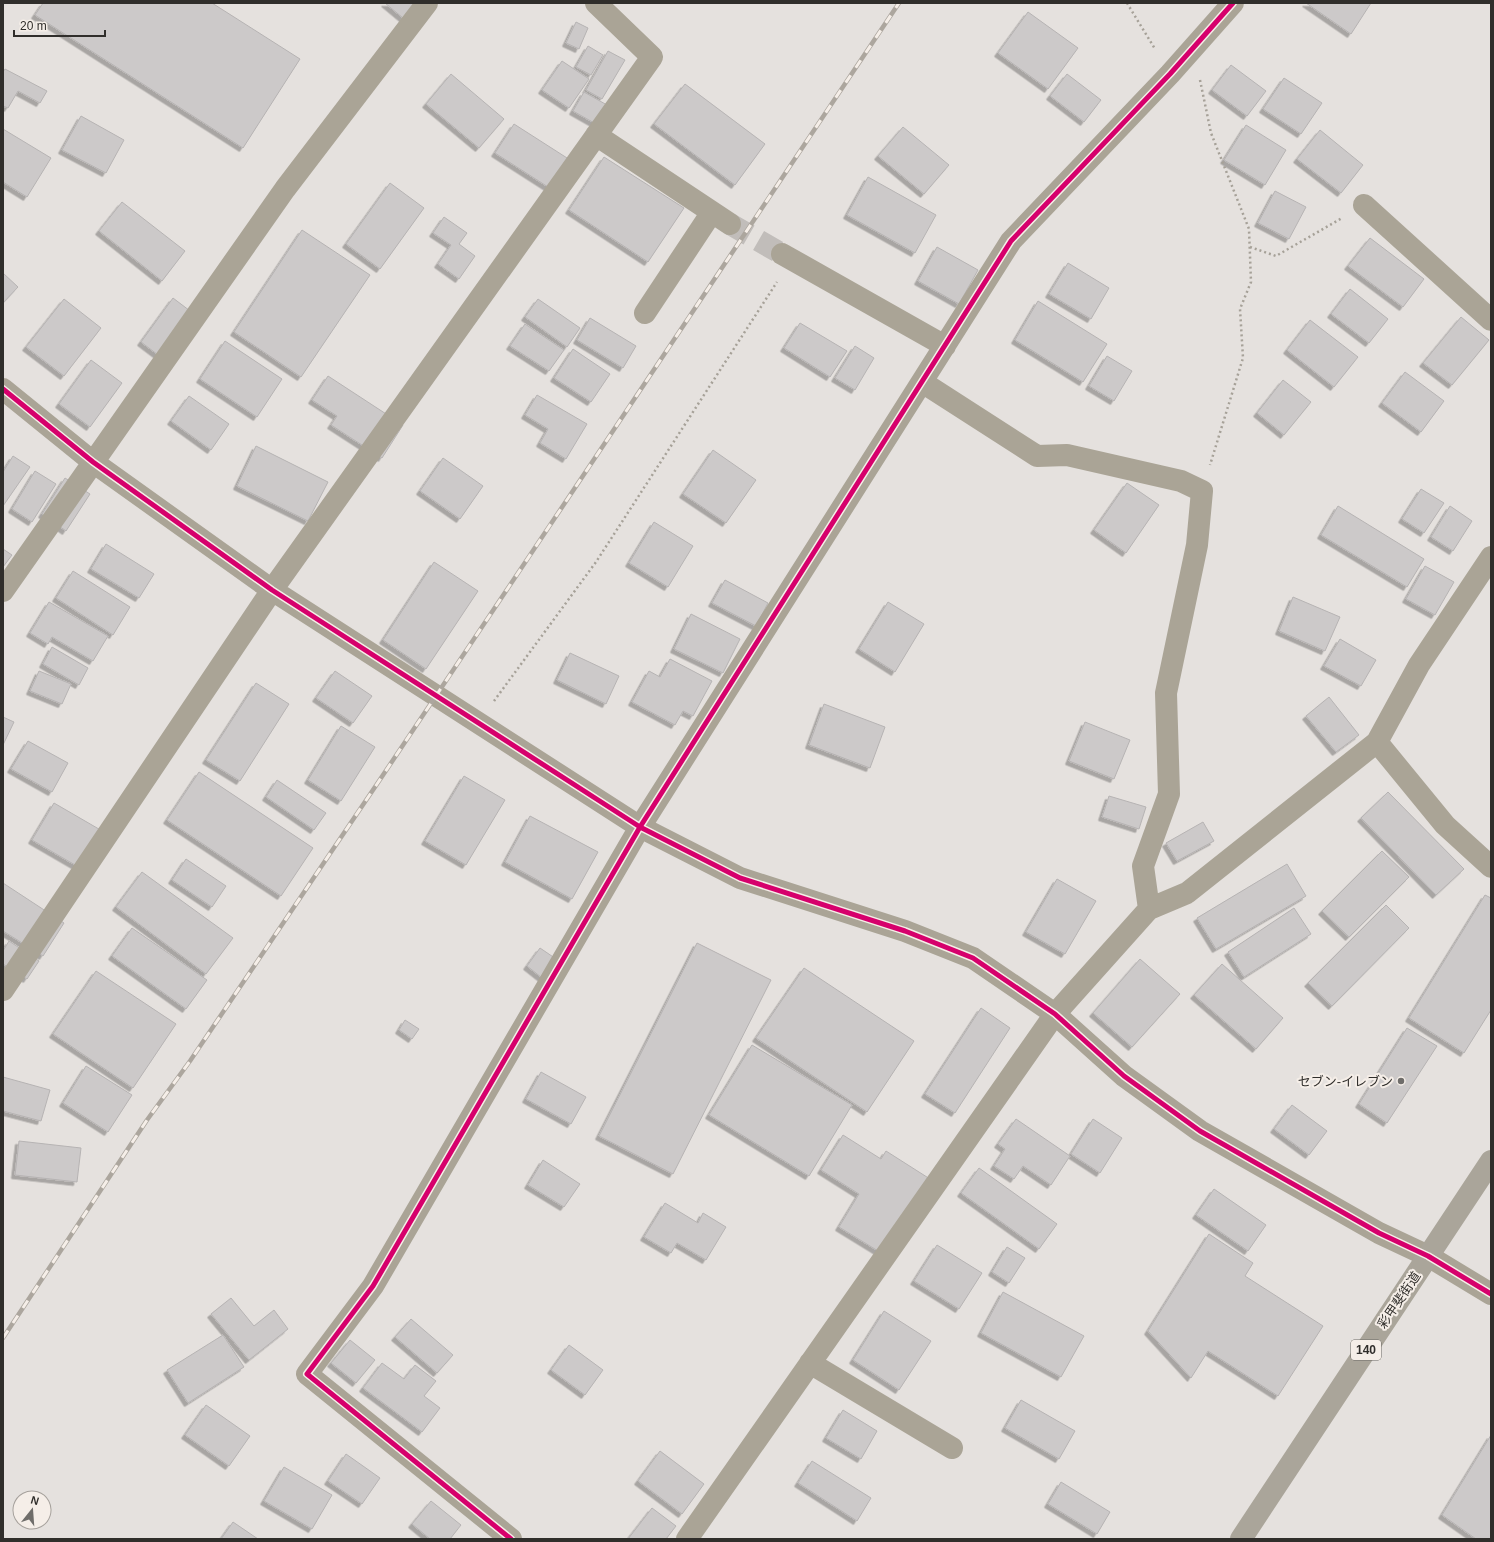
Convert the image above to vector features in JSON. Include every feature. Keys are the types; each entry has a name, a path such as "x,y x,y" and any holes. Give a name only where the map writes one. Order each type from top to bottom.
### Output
{"highway":[{"name":"彩甲斐街道","path":"1241,1539 1491,1161"}],"street":[{"path":"3,591 285,189 427,3"},
{"path":"3,990 272,590 652,57 596,3"},
{"path":"511,1539 307,1374 373,1286 640,827 1011,241 1170,74 1233,3"},
{"path":"596,135 730,224"},
{"path":"1364,205 1491,320"},
{"path":"645,313 712,212"},
{"path":"787,257 945,346"},
{"path":"922,382 1037,456 1068,455 1181,481 1202,491 1197,545 1166,693 1169,794 1143,866 1149,909"},
{"path":"3,389 93,462 272,590 640,827 740,878 905,931 973,958 1055,1014 1124,1076 1200,1131 1378,1233 1428,1256 1491,1294"},
{"path":"687,1539 1055,1014 1149,909 1187,893 1377,742 1419,665 1491,557"},
{"path":"1377,742 1445,825 1491,867"},
{"path":"810,1363 952,1448"}],"path":[{"path":"1127,3 1170,74"},
{"path":"1193,48 1211,133 1249,230 1251,282 1240,308 1243,358 1202,491"},
{"path":"1250,247 1276,256 1364,205"},
{"path":"493,703 596,562 787,257"}],"building":[{"path":"43,3 212,3 300,59 243,148 35,15"},
{"path":"385,3 415,3 403,18"},
{"path":"1306,3 1371,3 1351,34"},
{"path":"1028,12 1078,48 1048,89 998,53"},
{"path":"576,22 588,28 579,49 566,43"},
{"path":"588,46 603,55 591,75 576,67"},
{"path":"608,51 625,60 602,99 586,90"},
{"path":"562,61 589,79 569,108 542,90"},
{"path":"1231,65 1266,91 1247,116 1212,90"},
{"path":"5,69 47,91 40,103 18,91 8,108 3,106 3,72"},
{"path":"451,74 504,119 479,148 426,104"},
{"path":"1067,74 1101,100 1084,122 1050,96"},
{"path":"1284,78 1322,103 1301,134 1263,109"},
{"path":"685,84 765,144 735,185 654,124"},
{"path":"584,92 607,105 596,124 573,111"},
{"path":"81,116 124,140 106,173 62,150"},
{"path":"514,124 578,165 559,194 495,153"},
{"path":"1246,125 1286,150 1265,185 1224,160"},
{"path":"903,127 949,165 924,194 878,156"},
{"path":"3,129 51,158 27,197 3,182"},
{"path":"1320,130 1363,165 1341,193 1297,159"},
{"path":"604,157 684,208 648,262 569,210"},
{"path":"868,177 936,215 915,253 847,215"},
{"path":"390,183 424,208 380,269 346,244"},
{"path":"1275,191 1306,207 1289,239 1258,223"},
{"path":"122,202 185,251 162,281 99,231"},
{"path":"444,217 467,233 459,244 475,256 459,279 438,264 451,245 433,233"},
{"path":"302,230 370,275 301,377 234,332"},
{"path":"1370,238 1424,279 1403,307 1348,266"},
{"path":"937,247 978,270 959,304 918,281"},
{"path":"1068,263 1109,288 1091,319 1049,294"},
{"path":"3,273 18,287 3,303"},
{"path":"1350,289 1388,319 1369,343 1331,314"},
{"path":"173,298 202,320 170,364 141,342"},
{"path":"64,299 101,328 64,376 26,347"},
{"path":"538,299 580,328 567,347 525,317"},
{"path":"1038,301 1107,344 1083,382 1015,340"},
{"path":"1461,317 1489,340 1452,385 1423,363"},
{"path":"590,318 636,346 623,368 577,340"},
{"path":"1310,320 1358,357 1334,387 1287,350"},
{"path":"800,323 847,351 830,377 784,348"},
{"path":"525,324 564,350 549,371 510,346"},
{"path":"225,341 282,379 257,417 200,379"},
{"path":"855,346 874,358 855,390 835,378"},
{"path":"573,349 610,374 591,402 554,378"},
{"path":"1107,356 1132,371 1114,401 1089,386"},
{"path":"91,360 122,383 90,427 59,404"},
{"path":"1405,372 1444,401 1421,432 1382,403"},
{"path":"328,376 403,425 382,458 331,425 337,416 312,400"},
{"path":"1283,380 1311,402 1284,435 1257,413"},
{"path":"537,395 587,424 566,459 540,443 548,429 525,415"},
{"path":"189,396 229,424 211,450 171,421"},
{"path":"256,446 328,482 308,521 237,486"},
{"path":"713,450 756,480 726,523 683,494"},
{"path":"13,456 30,467 3,506 3,472"},
{"path":"443,458 483,486 460,519 420,491"},
{"path":"35,471 56,484 32,522 12,509"},
{"path":"65,478 90,494 66,531 42,514"},
{"path":"1127,483 1159,505 1126,553 1094,530"},
{"path":"1421,489 1444,503 1424,533 1402,519"},
{"path":"1338,506 1424,559 1407,587 1321,535"},
{"path":"1450,506 1472,521 1453,551 1431,537"},
{"path":"654,522 693,546 668,587 629,563"},
{"path":"106,544 154,574 139,598 91,569"},
{"path":"3,549 12,555 3,567"},
{"path":"434,562 478,591 426,669 383,640"},
{"path":"1425,566 1454,582 1435,615 1406,599"},
{"path":"73,571 130,607 113,635 56,598"},
{"path":"725,580 768,603 756,626 712,603"},
{"path":"1293,597 1340,617 1325,651 1279,631"},
{"path":"49,602 108,636 93,661 52,637 48,644 30,633"},
{"path":"888,602 924,624 895,672 859,649"},
{"path":"691,614 740,639 723,673 674,649"},
{"path":"1340,639 1376,660 1361,686 1324,666"},
{"path":"52,647 88,668 79,685 43,664"},
{"path":"570,653 619,676 606,704 557,680"},
{"path":"670,659 712,681 693,716 683,711 675,725 632,702 649,671 660,677"},
{"path":"39,671 71,684 62,704 30,691"},
{"path":"335,671 372,696 353,723 316,698"},
{"path":"256,683 289,704 240,781 206,760"},
{"path":"1329,697 1359,735 1336,752 1306,716"},
{"path":"824,704 885,727 870,768 809,745"},
{"path":"3,717 14,722 3,745"},
{"path":"1085,722 1130,740 1114,779 1069,761"},
{"path":"341,726 375,747 341,801 308,780"},
{"path":"28,741 68,763 52,792 11,769"},
{"path":"199,772 313,848 281,896 167,820"},
{"path":"464,776 505,800 466,865 425,841"},
{"path":"277,780 326,813 314,830 266,797"},
{"path":"1388,792 1464,869 1436,895 1361,818"},
{"path":"1109,796 1146,807 1139,829 1102,817"},
{"path":"54,803 104,832 82,869 32,840"},
{"path":"530,816 598,852 572,899 505,862"},
{"path":"1203,822 1214,841 1177,861 1166,843"},
{"path":"1382,851 1409,877 1349,937 1322,911"},
{"path":"186,859 226,886 212,907 172,880"},
{"path":"1287,864 1306,896 1216,949 1197,918"},
{"path":"142,872 233,938 206,974 116,907"},
{"path":"1057,879 1096,901 1065,954 1026,932"},
{"path":"3,883 64,923 43,956 3,931"},
{"path":"1485,895 1491,898 1491,1010 1464,1053 1409,1018"},
{"path":"1386,905 1409,928 1332,1006 1308,983"},
{"path":"1294,908 1311,934 1244,977 1228,952"},
{"path":"132,928 207,980 186,1009 112,956"},
{"path":"9,941 39,961 27,979 3,964 3,951"},
{"path":"697,943 771,980 673,1174 599,1136"},
{"path":"540,948 565,965 551,985 527,966"},
{"path":"1140,959 1180,994 1132,1047 1093,1013"},
{"path":"1222,964 1283,1018 1256,1049 1194,995"},
{"path":"804,968 914,1041 867,1112 756,1038"},
{"path":"96,971 176,1024 133,1088 53,1034"},
{"path":"981,1008 1010,1028 955,1113 925,1094"},
{"path":"405,1020 419,1029 412,1039 399,1030"},
{"path":"1407,1028 1437,1046 1387,1123 1359,1104"},
{"path":"752,1045 852,1105 809,1176 709,1115"},
{"path":"86,1066 132,1095 108,1132 63,1103"},
{"path":"541,1072 586,1097 571,1124 526,1099"},
{"path":"3,1077 50,1090 41,1121 3,1111"},
{"path":"1292,1105 1327,1131 1309,1155 1274,1129"},
{"path":"1016,1119 1070,1156 1051,1185 1023,1166 1014,1179 994,1166 1005,1149 998,1144"},
{"path":"1093,1119 1122,1138 1100,1173 1071,1154"},
{"path":"843,1135 881,1159 886,1151 930,1179 883,1254 839,1227 859,1194 821,1170"},
{"path":"19,1141 81,1148 77,1182 15,1175"},
{"path":"543,1160 580,1184 564,1207 528,1185"},
{"path":"979,1168 1057,1224 1039,1249 961,1193"},
{"path":"1214,1189 1266,1225 1248,1251 1196,1215"},
{"path":"665,1203 698,1223 703,1213 726,1227 706,1260 677,1243 671,1253 644,1237"},
{"path":"1209,1234 1253,1263 1245,1276 1323,1326 1278,1396 1208,1351 1191,1378 1148,1331"},
{"path":"937,1245 982,1273 959,1309 914,1281"},
{"path":"1007,1247 1025,1258 1009,1283 992,1272"},
{"path":"1003,1292 1084,1336 1061,1377 981,1333"},
{"path":"231,1298 254,1326 274,1310 288,1329 249,1360 211,1314"},
{"path":"884,1311 931,1341 899,1390 853,1360"},
{"path":"411,1319 453,1355 437,1373 395,1337"},
{"path":"223,1335 244,1367 188,1403 167,1370"},
{"path":"350,1340 375,1360 356,1383 331,1363"},
{"path":"569,1345 603,1370 585,1395 551,1370"},
{"path":"382,1363 404,1379 415,1365 436,1381 424,1396 440,1408 422,1432 363,1388"},
{"path":"1021,1400 1075,1431 1059,1459 1005,1428"},
{"path":"206,1405 250,1436 229,1466 185,1435"},
{"path":"843,1410 877,1431 861,1459 826,1438"},
{"path":"1491,1435 1491,1539 1476,1539 1442,1515"},
{"path":"660,1451 704,1484 682,1514 638,1481"},
{"path":"346,1454 380,1478 362,1504 328,1481"},
{"path":"812,1461 871,1498 857,1521 798,1483"},
{"path":"284,1467 332,1495 312,1529 264,1501"},
{"path":"1061,1482 1110,1512 1097,1534 1048,1504"},
{"path":"431,1501 461,1525 450,1539 430,1539 412,1524"},
{"path":"652,1508 676,1526 666,1539 628,1539"},
{"path":"233,1522 258,1539 221,1539"}],"tunnel":[{"path":"730,224 782,254"}],"railway":[{"path":"3,1338 147,1120 190,1061 377,784 899,3"}],"cycle path":[{"path":"511,1539 307,1374 373,1286 640,827 1011,241 1170,74 1233,3"},
{"path":"3,389 93,462 272,590 640,827 740,878 905,931 973,958 1055,1014 1124,1076 1200,1131 1379,1233 1428,1256 1491,1294"}],"place":[{"name":"セブン-イレブン","path":"1401,1081"}]}
